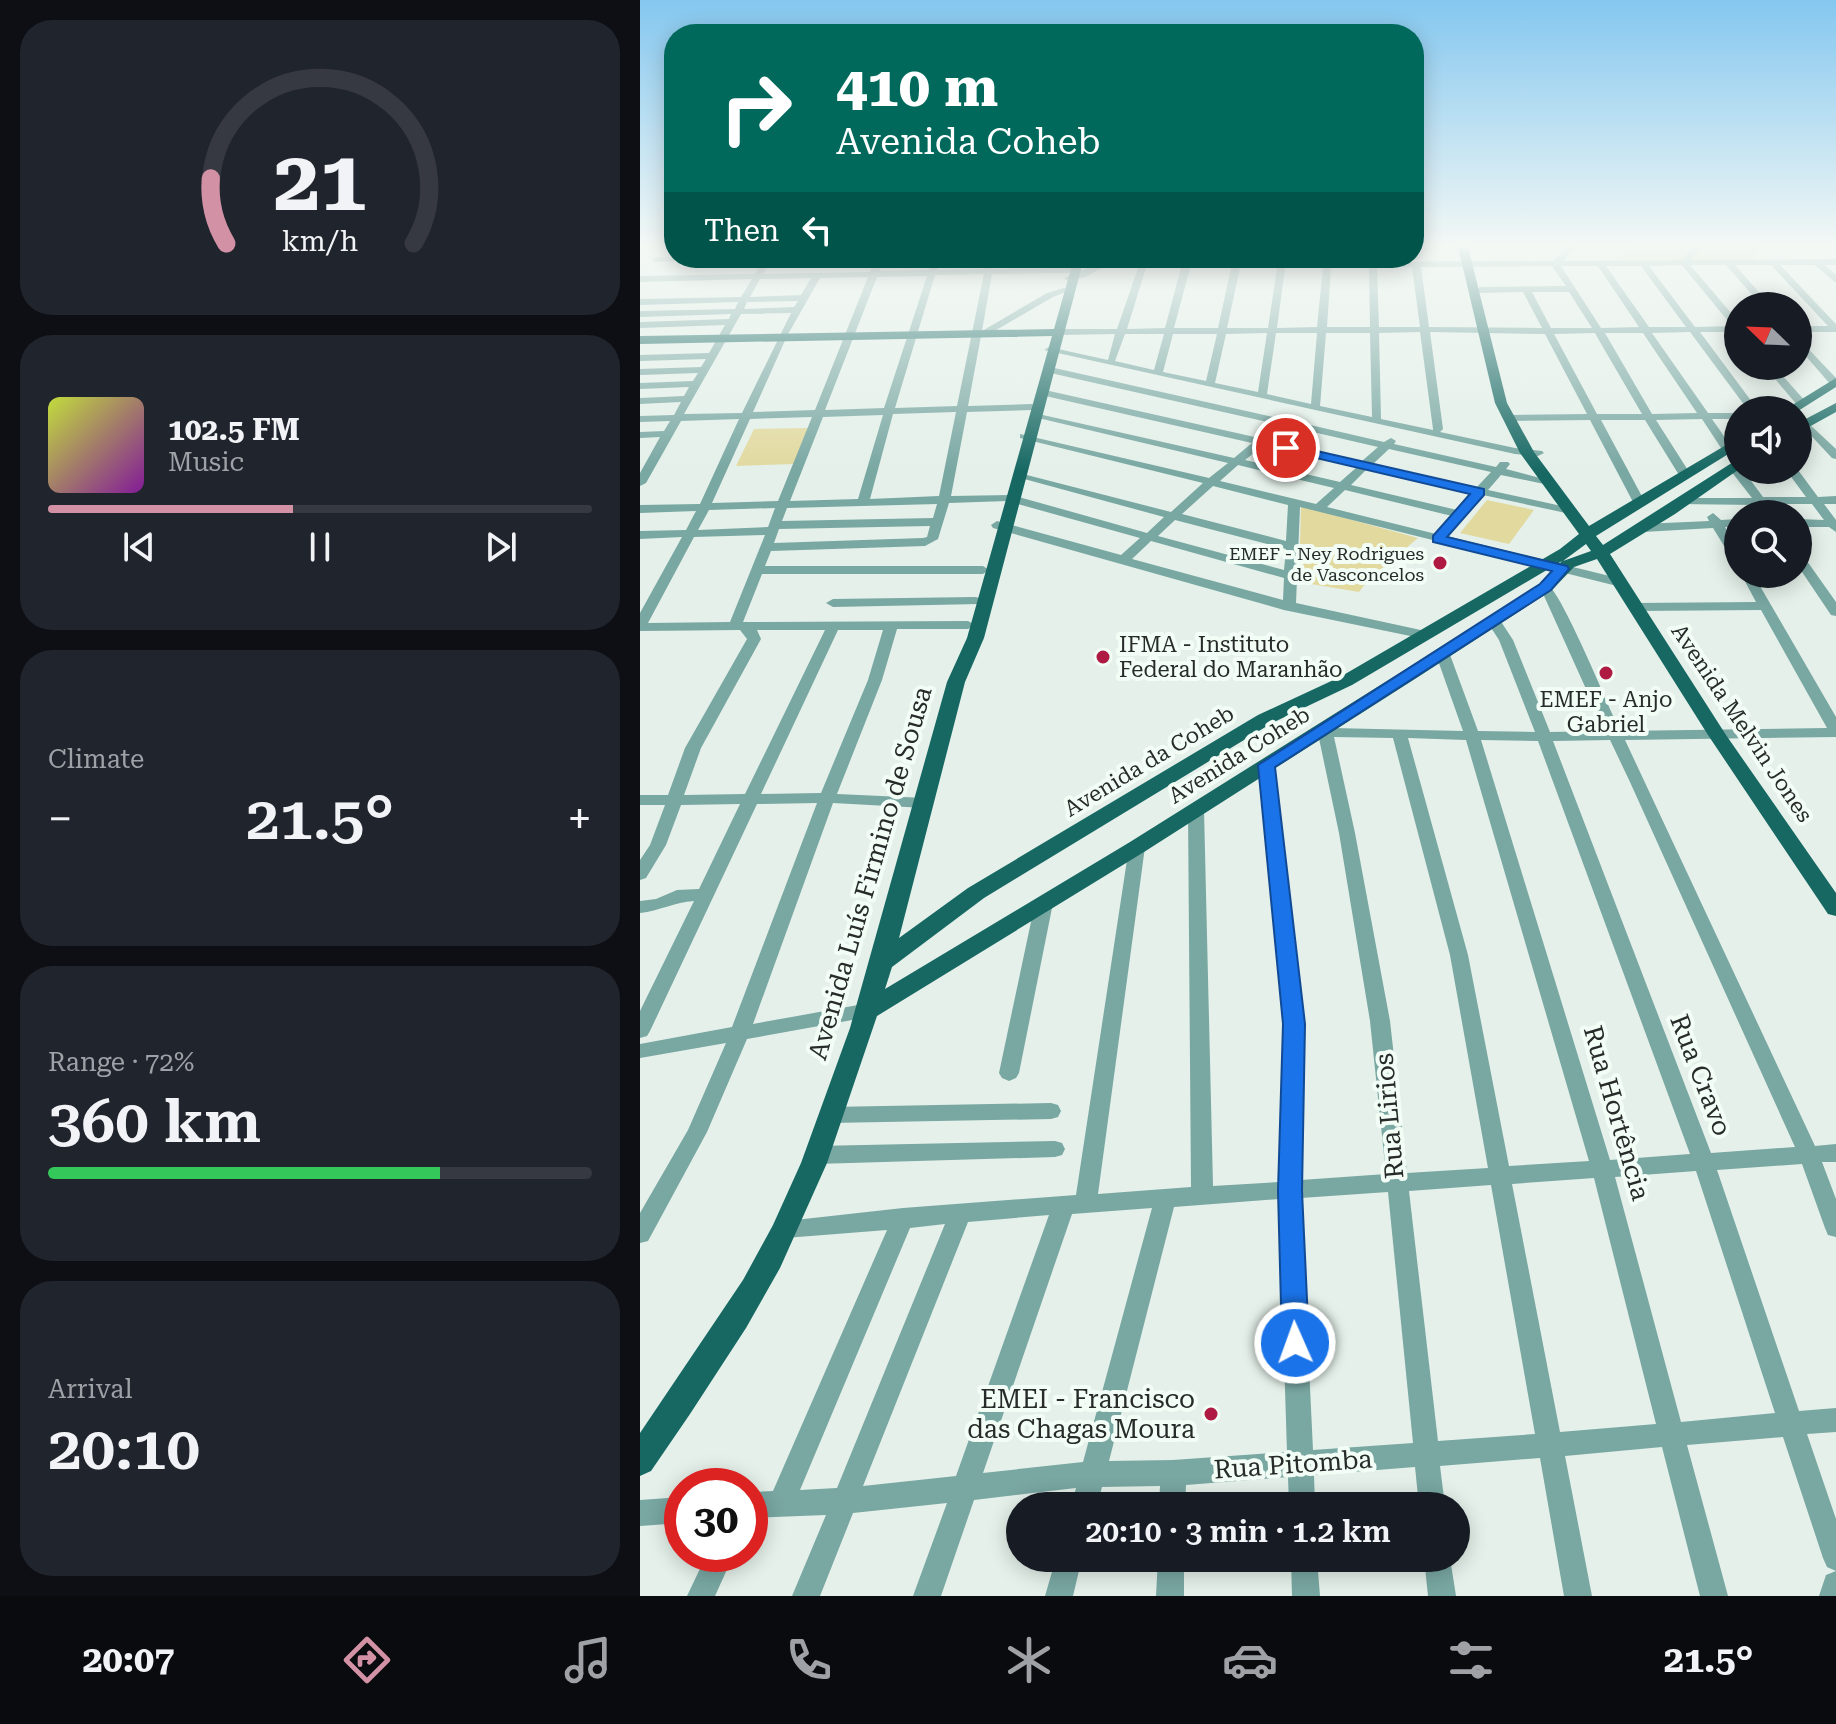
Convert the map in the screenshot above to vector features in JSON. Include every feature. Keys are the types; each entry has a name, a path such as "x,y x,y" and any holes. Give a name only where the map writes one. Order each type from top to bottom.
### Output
{"main road":[{"name":"Avenida Luís Firmino de Sousa","path":"1054,344 1058,321"},
{"name":"Avenida Luís Firmino de Sousa","path":"1008,499 1019,476 1059,321"},
{"name":"Avenida Melvin Jones","path":"1483,321 1501,403 1513,418 1528,451 1589,533"},
{"name":"Avenida Melvin Jones","path":"1484,321 1485,330"},
{"path":"640,340 979,334 1054,344"},
{"name":"Avenida Luís Firmino de Sousa","path":"1035,411 1045,393 1047,373"},
{"path":"1812,398 1835,383"},
{"path":"1812,422 1832,413"},
{"name":"Avenida Luís Firmino de Sousa","path":"956,682 953,675 1028,437"},
{"name":"Avenida Melvin Jones","path":"1528,451 1589,533 1717,735 1835,905"},
{"name":"Avenida da Coheb","path":"882,962 976,893 1265,719 1346,681 1553,567 1589,533 1685,475 1724,459"},
{"path":"1676,507 1724,464"},
{"name":"Avenida Coheb","path":"869,1010 1325,730 1546,587 1553,567 1604,556 1676,507"},
{"name":"Avenida Luís Firmino de Sousa","path":"640,1460 709,1360 755,1285 785,1229 816,1155 869,1010 956,682 961,675 985,575"}],"street":[{"path":"789,321 704,508 640,626 968,625"},
{"path":"740,626 758,570 854,321"},
{"path":"863,501 916,321"},
{"path":"767,547 925,542 932,539 945,498 960,409 981,321"},
{"path":"979,334 1002,321"},
{"path":"1112,359 1124,321"},
{"path":"1159,370 1173,321"},
{"path":"1106,456 1211,383 1224,321"},
{"path":"1263,392 1275,321"},
{"path":"1123,560 1211,482 1311,404 1324,321"},
{"path":"1374,321 1377,417"},
{"path":"1424,321 1438,429"},
{"path":"1543,321 1639,502"},
{"path":"1591,321 1646,416 1685,475"},
{"path":"1639,321 1724,442"},
{"path":"1686,321 1742,396"},
{"path":"640,325 732,322"},
{"path":"640,483 644,470 658,452 732,322"},
{"path":"1054,344 1121,331 1724,328"},
{"path":"1812,329 1836,329"},
{"path":"1054,344 1211,383 1438,429 1528,451"},
{"path":"1054,344 1211,383 1528,451"},
{"path":"640,358 711,356"},
{"path":"1812,357 1835,383"},
{"path":"640,372 703,370"},
{"path":"1047,373 1285,422 1549,482"},
{"path":"640,386 695,384"},
{"path":"1045,393 1571,512"},
{"path":"640,401 687,399"},
{"path":"640,419 960,409 1035,411 1460,514"},
{"path":"1513,418 1724,416"},
{"path":"1319,508 1408,425"},
{"path":"640,435 667,434"},
{"path":"1812,435 1836,456"},
{"path":"1028,437 1621,583"},
{"path":"1438,539 1499,470 1528,451"},
{"path":"640,452 658,452"},
{"path":"1019,476 1290,546"},
{"path":"1803,484 1835,525"},
{"path":"640,509 945,498 1008,499 1290,576"},
{"path":"1812,500 1836,500"},
{"path":"1289,607 1294,502"},
{"path":"1703,502 1724,535"},
{"path":"1676,507 1724,502"},
{"path":"640,535 936,522"},
{"path":"1643,528 1724,523"},
{"path":"1812,524 1835,525"},
{"path":"1002,526 1289,607 1425,635"},
{"path":"758,570 985,575"},
{"path":"1812,577 1836,612"},
{"path":"1546,587 1573,639 1614,735 1809,1155 1836,1228"},
{"path":"1325,730 1400,736 1544,737 1836,731 1755,588"},
{"path":"833,603 975,601"},
{"path":"1636,607 1765,606"},
{"name":"Rua Cravo","path":"1493,620 1506,640 1544,737 1704,1163 1836,1558"},
{"path":"640,874 658,845 693,748 754,639 753,634 740,626"},
{"path":"640,1234 697,1132 740,1032 875,680 891,626"},
{"path":"640,1031 833,627"},
{"name":"Rua Hortência","path":"1442,652 1472,736 1602,1168 1714,1596"},
{"name":"Rua Lirios","path":"1325,730 1375,985 1430,1492"},
{"path":"1400,736 1459,955 1578,1596"},
{"path":"1266,765 1294,1024 1290,1191 1301,1492"},
{"path":"640,800 828,798 925,803"},
{"path":"1196,810 1202,1196"},
{"path":"927,1596 964,1488 1075,1204 1137,847"},
{"path":"640,907 659,905 677,896 704,894"},
{"path":"1009,1073 1044,903"},
{"path":"640,1051 869,1010"},
{"path":"830,1115 1051,1111"},
{"path":"816,1155 1055,1149"},
{"path":"785,1229 1075,1204 1395,1185 1501,1174 1836,1153"},
{"path":"1088,1492 1165,1200"},
{"path":"806,1596 961,1213"},
{"path":"781,1503 903,1217"},
{"name":"Rua Pitomba","path":"768,1504 845,1501 1092,1474 1173,1473 1836,1420"},
{"path":"1172,1492 1173,1473"},
{"path":"640,1513 664,1511"},
{"path":"701,1596 712,1572"},
{"path":"1059,1596 1065,1572"},
{"path":"1170,1596 1171,1572"},
{"path":"1305,1572 1306,1596"},
{"path":"1439,1572 1442,1596"},
{"path":"1833,1596 1836,1585"}],"shaded area":[{"path":"810,428 795,464 736,466 754,429"},
{"path":"1487,500 1534,510 1509,544 1460,533"},
{"path":"1301,506 1418,538 1368,580 1359,592 1299,582"}],"place":[{"name":"EMEF - Ney Rodrigues de Vasconcelos","path":"1440,563"},
{"name":"IFMA - Instituto Federal do Maranhão","path":"1103,657"},
{"name":"EMEF - Anjo Gabriel","path":"1606,673"},
{"name":"EMEI - Francisco das Chagas Moura","path":"1211,1414"}],"route":[{"path":"1286,448 1479,492 1438,539 1562,569 1546,587 1266,765 1294,1024 1290,1191 1295,1343"}]}
